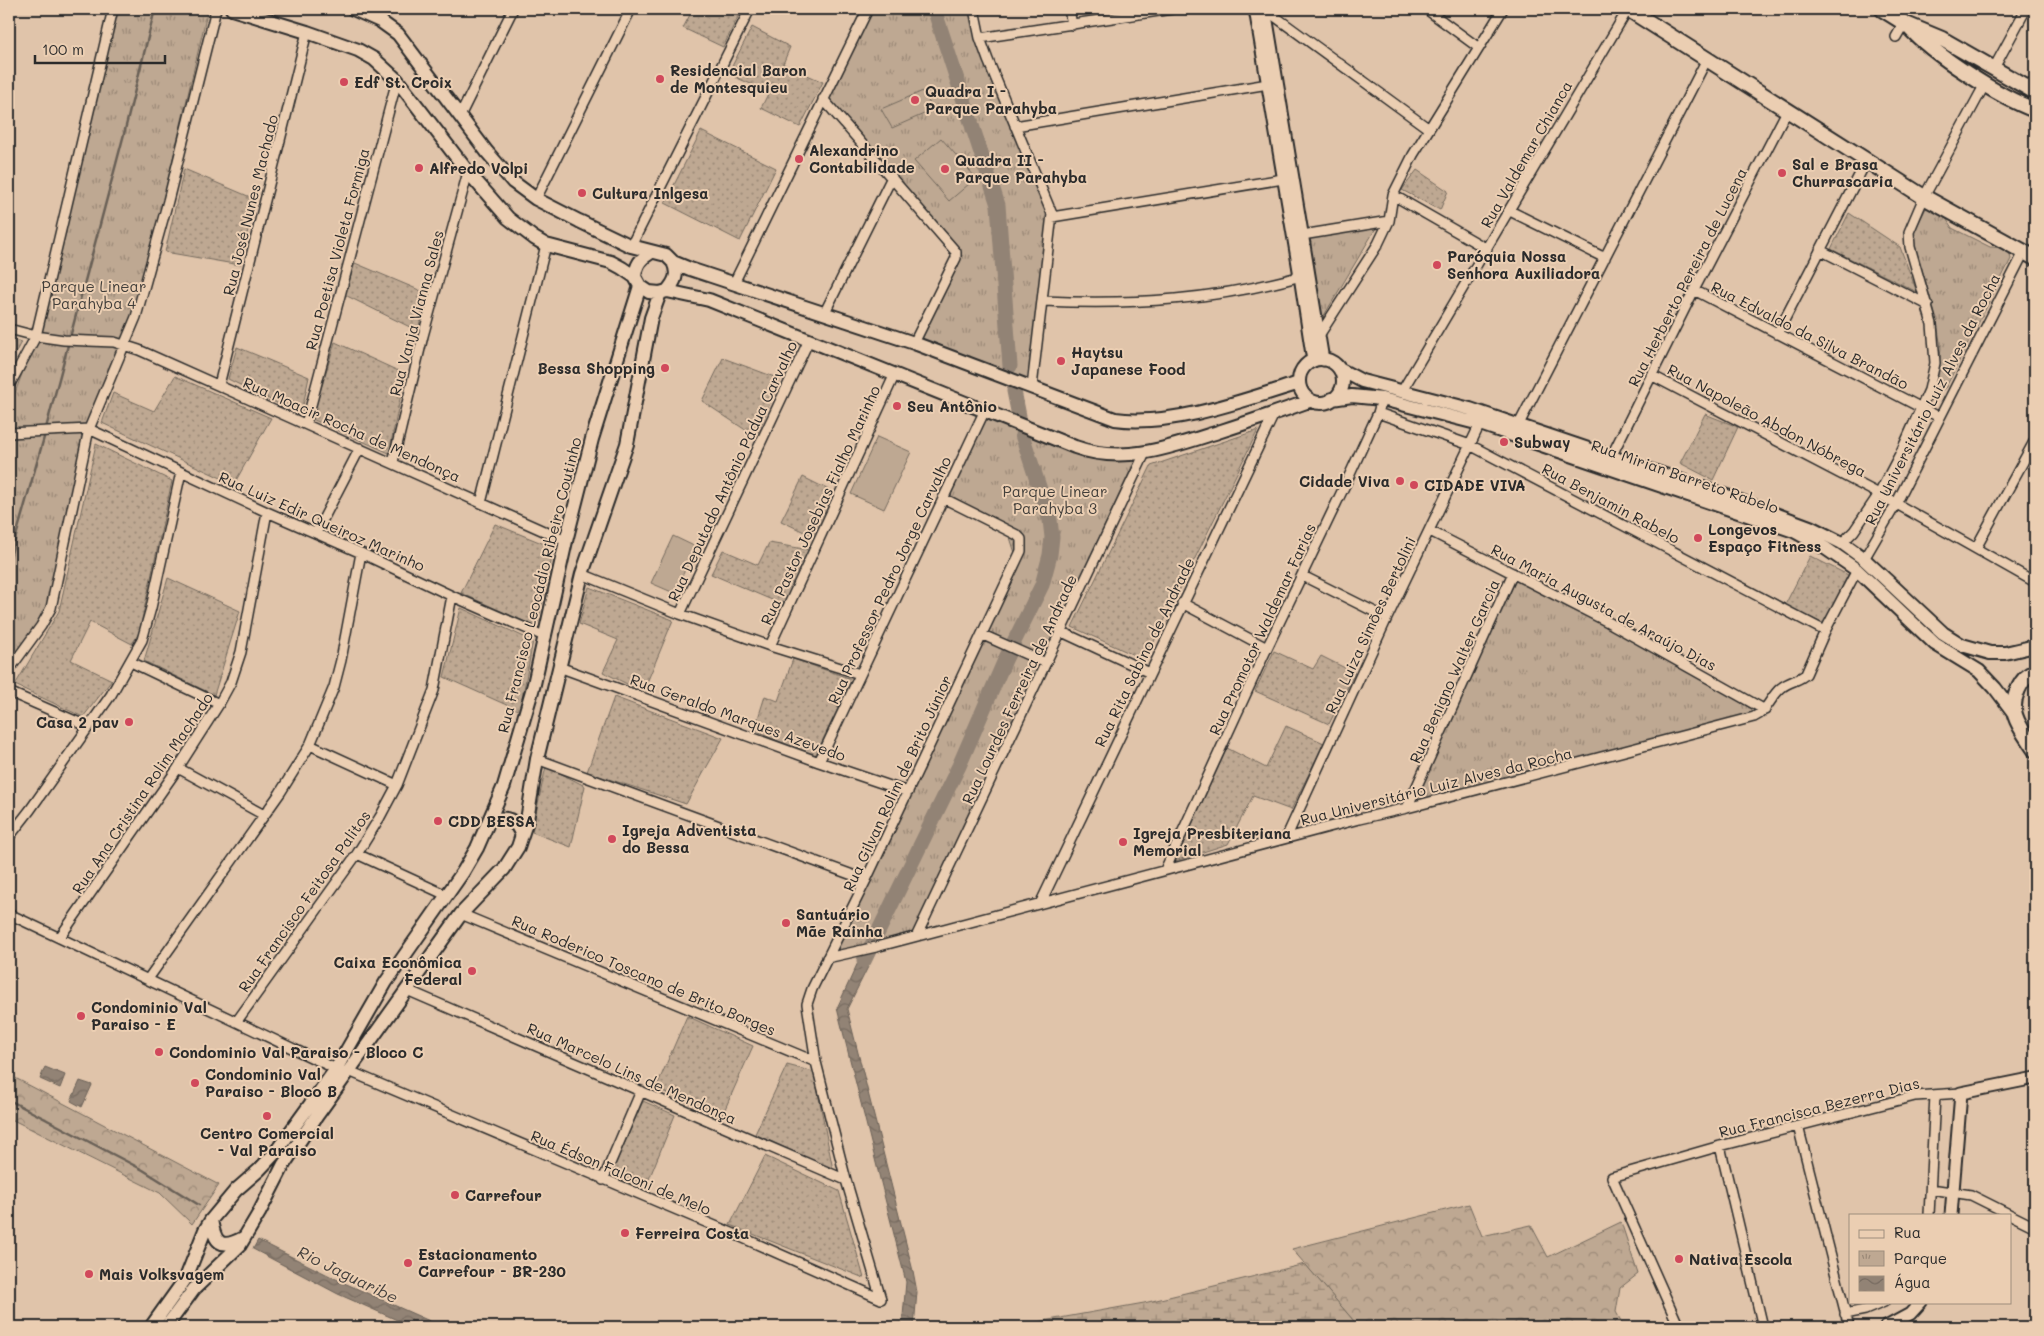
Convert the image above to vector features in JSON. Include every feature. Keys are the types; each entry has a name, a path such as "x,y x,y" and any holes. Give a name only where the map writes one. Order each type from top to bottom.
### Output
{"main road":[{"path":"232,9 307,32 366,54 383,66 468,172 508,218 525,232 546,245 611,262 622,268 649,292 663,292 709,300 894,376 985,410 1088,452 1121,455 1165,449 1309,401 1323,403 1338,395 1344,385 1341,370 1336,364 1318,360 1305,366 1300,374 1299,383 1302,393 1309,401"},
{"path":"353,9 380,21 401,38 513,182 536,199 631,246 650,253 666,255 673,262 676,270 676,279 663,292"},
{"path":"1628,9 1924,196 2030,255"},
{"path":"1882,9 1905,23 1931,33 2035,92"},
{"path":"1905,23 1916,35 1935,50 1985,84 2035,110"},
{"path":"638,282 637,264 650,253"},
{"path":"673,262 914,343 1032,386 1104,416 1144,422 1164,419 1234,403 1299,383"},
{"name":"Rua Francisco Leocádio Ribeiro Coutinho","path":"166,1327 194,1288 211,1270 234,1253 245,1237 284,1164 343,1070 386,982 477,848 490,820 504,786 546,637 566,541 592,439 630,326 638,282"},
{"name":"Rua Francisco Leocádio Ribeiro Coutinho","path":"151,1327 186,1278 205,1230 211,1220 236,1190 275,1153 406,990 461,914 504,869 518,847 527,820 537,759 582,574 626,444 652,318 663,292"},
{"name":"Rua Mirian Barreto Rabelo","path":"1341,370 1362,381 1470,409 1779,515 1827,534 1842,543 1935,644 1979,671 2014,713 2018,724 2035,750"},
{"name":"Rua Mirian Barreto Rabelo","path":"1332,399 1352,396 1382,399 1480,424 1777,525 1860,564 1943,633 1962,645 1974,650 1990,653 2005,653 2035,646"},
{"path":"2014,713 2016,698 2024,679 2028,674 2035,672"},
{"path":"490,820 498,818 510,819 519,828 522,836"},
{"path":"211,1220 216,1238 220,1243 230,1245 245,1237"}],"street":[{"path":"9,386 36,336 113,9"},
{"path":"9,670 41,626 51,608 89,429 136,317 168,201 216,9"},
{"path":"380,21 386,9"},
{"path":"460,116 513,9"},
{"path":"536,199 631,9"},
{"path":"631,246 750,9"},
{"path":"734,282 868,9"},
{"path":"974,9 980,38 1052,217 1032,386"},
{"path":"1069,9 1072,25"},
{"path":"980,38 1167,9"},
{"path":"1262,9 1429,129"},
{"path":"1262,9 1318,360"},
{"path":"1426,9 1479,48"},
{"path":"1318,337 1378,244 1388,221 1393,195 1399,181 1503,9"},
{"name":"Rua Valdemar Chianca","path":"1402,391 1628,9"},
{"path":"1994,68 2026,9"},
{"path":"1896,37 1905,23"},
{"name":"Rua José Nunes Machado","path":"219,385 307,32"},
{"path":"1518,426 1707,59"},
{"name":"Rua Poetisa Violeta Formiga","path":"306,424 396,80"},
{"path":"1015,126 1273,83"},
{"path":"1842,543 1854,531 1879,494 1922,409 1929,390 1935,363 1934,337 1928,305 1908,240 1912,223 1924,196 1985,84"},
{"path":"823,100 956,252 956,258 914,343"},
{"name":"Rua Herberto Pereira de Lucena","path":"1611,457 1694,290 1788,109"},
{"path":"1777,334 1866,160"},
{"name":"Rua Vanja Vianna Sales","path":"393,462 423,336 468,172"},
{"path":"825,312 892,177"},
{"path":"1052,217 1288,178"},
{"path":"1393,195 1487,249"},
{"path":"1510,211 1605,258"},
{"path":"1298,236 1388,221"},
{"path":"481,503 546,245"},
{"path":"1820,250 1928,305"},
{"name":"Rua Universitário Luiz Alves da Rocha","path":"827,958 858,952 1041,902 1407,808 1754,716 1765,710 1780,689 1806,674 1825,631 1860,564 1896,504 1939,417 2030,255"},
{"path":"1043,301 1120,302 1195,297 1248,290 1304,275"},
{"path":"1304,275 1318,337 1318,360"},
{"name":"Rua Edvaldo da Silva Brandão","path":"1694,290 1939,417"},
{"name":"Rua Moacir Rocha de Mendonça","path":"9,329 36,336 64,340 109,341 125,345 393,462 566,541"},
{"name":"Rua Deputado Antônio Pádua Carvalho","path":"680,614 809,340"},
{"name":"Rua Napoleão Abdon Nóbrega","path":"1651,375 1879,494 2035,582"},
{"name":"Rua Pastor Josebias Fialho Marinho","path":"770,646 894,376"},
{"name":"Rua Promotor Waldemar Farias","path":"1165,870 1267,648 1303,576 1378,413 1382,399"},
{"name":"Rua Professor Pedro Jorge Carvalho","path":"819,762 985,410"},
{"name":"Rua Benjamin Rabelo","path":"1378,413 1470,445 1825,631"},
{"name":"Rua Rita Sabino de Andrade","path":"1041,902 1182,602 1274,414"},
{"name":"Rua Luiza Simões Bertolini","path":"1286,838 1387,618 1480,424"},
{"path":"9,433 89,429"},
{"name":"Rua Luiz Edir Queiroz Marinho","path":"89,429 267,512 546,637"},
{"path":"1976,548 2035,440"},
{"path":"316,533 360,448"},
{"name":"Rua Lourdes Ferreira de Andrade","path":"917,935 1062,632 1145,453"},
{"path":"9,837 89,727 131,662 142,640 152,608 182,472"},
{"name":"Rua Gilvan Rolim de Brito Júnior","path":"881,1299 846,1180 816,1062 807,1004 812,989 866,880 1022,551 1021,539 943,498"},
{"name":"Rua Ana Cristina Rolim Machado","path":"60,937 178,768 231,682 241,652 267,512"},
{"name":"Rua Maria Augusta de Araújo Dias","path":"1430,531 1608,622 1765,710"},
{"path":"148,979 264,815 310,745 334,687 341,660 361,553"},
{"name":"Rua Benigno Walter Garcia","path":"1407,808 1513,573"},
{"path":"582,574 680,614 770,646 860,674"},
{"path":"1303,576 1387,618"},
{"name":"Rua Francisco Feitosa Palitos","path":"243,1028 380,818 397,785 434,690 452,596"},
{"path":"1182,602 1267,648"},
{"path":"1062,632 1150,673"},
{"path":"983,635 1046,663"},
{"path":"131,662 219,704"},
{"name":"Rua Geraldo Marques Azevedo","path":"559,667 819,762 908,792"},
{"path":"9,692 89,727"},
{"path":"310,745 397,785"},
{"path":"537,759 866,880"},
{"path":"178,768 264,815"},
{"path":"357,854 446,895"},
{"name":"Rua Édson Falconi de Melo","path":"9,914 45,936 60,937 86,955 125,973 148,979 165,992 282,1047 343,1070 741,1237 881,1299"},
{"name":"Rua Roderico Toscano de Brito Borges","path":"461,914 816,1062"},
{"name":"Rua Marcelo Lins de Mendonça","path":"406,990 846,1180"},
{"name":"Rua Francisca Bezerra Dias","path":"1679,1327 1612,1177 1720,1146 1915,1096 1961,1093 2035,1078"},
{"path":"603,1180 641,1091"},
{"path":"1951,1214 1961,1093"},
{"path":"1929,1214 1935,1095"},
{"path":"1798,1126 1849,1327"},
{"path":"1720,1146 1763,1327"},
{"path":"1931,1189 1972,1195 2009,1214"},
{"path":"2012,1215 2035,1227"},
{"path":"1845,1314 1865,1310 1879,1304"},
{"path":"1890,1327 1910,1314 1919,1304"}],"green space":[{"name":"Parque Linear Parahyba 4","path":"117,9 208,9 136,317 89,429 47,616 9,670 9,409 36,336"},
{"path":"693,9 742,9 723,47 683,28"},
{"path":"868,9 976,9 980,35 1052,215 1030,385 915,343 960,252 823,98"},
{"path":"752,27 790,47 783,64 823,82 800,127 761,108 769,92 728,74"},
{"name":"Quadra I - Parque Parahyba","path":"923,91 933,110 892,128 881,109"},
{"path":"701,131 776,168 740,241 665,203"},
{"name":"Quadra II - Parque Parahyba","path":"941,138 976,178 949,201 914,161"},
{"path":"184,169 255,199 240,265 165,252"},
{"path":"1417,170 1448,191 1440,210 1402,190"},
{"path":"1927,206 1944,215 1952,228 1990,247 2008,248 2011,259 1946,387 1940,392 1936,390 1941,348 1936,317 1912,236"},
{"path":"1849,213 1900,247 1917,292 1831,249"},
{"path":"1379,223 1319,324 1309,237"},
{"path":"355,263 426,293 418,331 345,295"},
{"path":"9,338 21,342 9,365"},
{"path":"335,342 405,374 389,453 312,419"},
{"path":"237,347 309,377 301,415 228,379"},
{"path":"723,358 780,379 756,437 702,401"},
{"path":"175,376 271,418 234,484 102,423 113,393 154,411"},
{"name":"Parque Linear Parahyba 3","path":"985,410 1088,452 1138,454 916,931 828,955 1016,556 1007,528 950,495 986,420"},
{"path":"1705,414 1738,427 1713,480 1680,463"},
{"path":"1258,430 1145,660 1072,627 1151,466"},
{"path":"877,437 911,452 884,509 851,494"},
{"path":"96,444 172,481 139,633 132,644 90,622 71,660 112,680 83,717 15,685 59,611"},
{"path":"803,477 843,497 821,540 781,521"},
{"path":"495,524 554,548 537,627 461,593"},
{"path":"673,536 696,547 674,593 651,583"},
{"path":"769,543 810,550 786,606 711,574 723,550 758,565"},
{"path":"1810,556 1848,575 1824,624 1785,605"},
{"path":"1519,573 1759,713 1411,806"},
{"path":"168,578 240,611 214,695 144,661"},
{"path":"589,587 673,620 643,692 603,672 618,640 579,624"},
{"path":"461,608 533,641 520,711 444,677"},
{"path":"1274,651 1313,669 1321,656 1355,673 1329,724 1255,691"},
{"path":"793,659 852,679 815,756 754,731 765,696 778,701"},
{"path":"614,697 723,738 686,804 587,772"},
{"path":"1286,726 1324,743 1291,810 1253,796 1228,844 1175,861 1227,748 1266,768"},
{"path":"546,766 585,786 571,847 532,832"},
{"path":"687,1016 753,1046 721,1118 656,1088"},
{"path":"787,1065 814,1072 833,1170 755,1134"},
{"path":"9,1075 219,1185 192,1224 160,1193 9,1118"},
{"path":"643,1101 675,1115 645,1189 610,1177"},
{"path":"765,1156 839,1191 864,1278 730,1225"},
{"path":"1469,1204 1482,1236 1531,1225 1548,1257 1621,1222 1638,1274 1620,1288 1616,1312 1622,1327 1359,1327 1292,1249"},
{"path":"1305,1264 1359,1327 1034,1327 1032,1323 1144,1303"}],"water":[{"path":"881,941 847,1009 913,1271 917,1292 914,1327 902,1327 906,1282 837,1008 866,945"},
{"path":"45,1067 65,1075 60,1088 40,1079"},
{"path":"80,1081 92,1085 82,1107 71,1101"},
{"path":"258,1240 342,1282 443,1327 413,1327 338,1294 253,1249"}],"waterway":[{"path":"46,428 155,9"},
{"path":"934,9 998,205 1010,366"},
{"path":"1014,391 1019,416"},
{"path":"9,561 45,434"},
{"path":"864,961 959,766 1005,660 1042,585 1050,555 1052,537 1050,520 1022,435"},
{"path":"9,1100 143,1170 199,1205"}],"place":[{"name":"Residencial Baron de Montesquieu","path":"660,79"},
{"name":"Edf St. Croix","path":"344,82"},
{"name":"Quadra I - Parque Parahyba","path":"915,100"},
{"name":"Alexandrino Contabilidade","path":"799,159"},
{"name":"Alfredo Volpi","path":"419,168"},
{"name":"Quadra II - Parque Parahyba","path":"945,169"},
{"name":"Sal e Brasa Churrascaria","path":"1782,173"},
{"name":"Cultura Inlgesa","path":"582,193"},
{"name":"Paróquia Nossa Senhora Auxiliadora","path":"1437,265"},
{"name":"Haytsu Japanese Food","path":"1061,361"},
{"name":"Bessa Shopping","path":"665,368"},
{"name":"Seu Antônio","path":"897,406"},
{"name":"Subway","path":"1504,442"},
{"name":"Cidade Viva","path":"1400,481"},
{"name":"CIDADE VIVA","path":"1414,485"},
{"name":"Longevos Espaço Fitness","path":"1698,538"},
{"name":"Casa 2 pav","path":"129,722"},
{"name":"CDD BESSA","path":"438,821"},
{"name":"Igreja Adventista do Bessa","path":"612,839"},
{"name":"Igreja Presbiteriana Memorial","path":"1123,842"},
{"name":"Santuário Mãe Rainha","path":"786,923"},
{"name":"Caixa Econômica Federal","path":"472,971"},
{"name":"Condominio Val Paraiso - E","path":"81,1016"},
{"name":"Condominio Val Paraiso - Bloco C","path":"159,1052"},
{"name":"Condominio Val Paraiso - Bloco B","path":"195,1083"},
{"name":"Centro Comercial - Val Paraiso","path":"267,1116"},
{"name":"Carrefour","path":"455,1195"},
{"name":"Ferreira Costa","path":"625,1233"},
{"name":"Nativa Escola","path":"1679,1259"},
{"name":"Estacionamento Carrefour - BR-230","path":"408,1263"},
{"name":"Mais Volksvagem","path":"89,1274"}],"water label":[{"name":"Rio Jaguaribe","path":"348,1274"}]}
